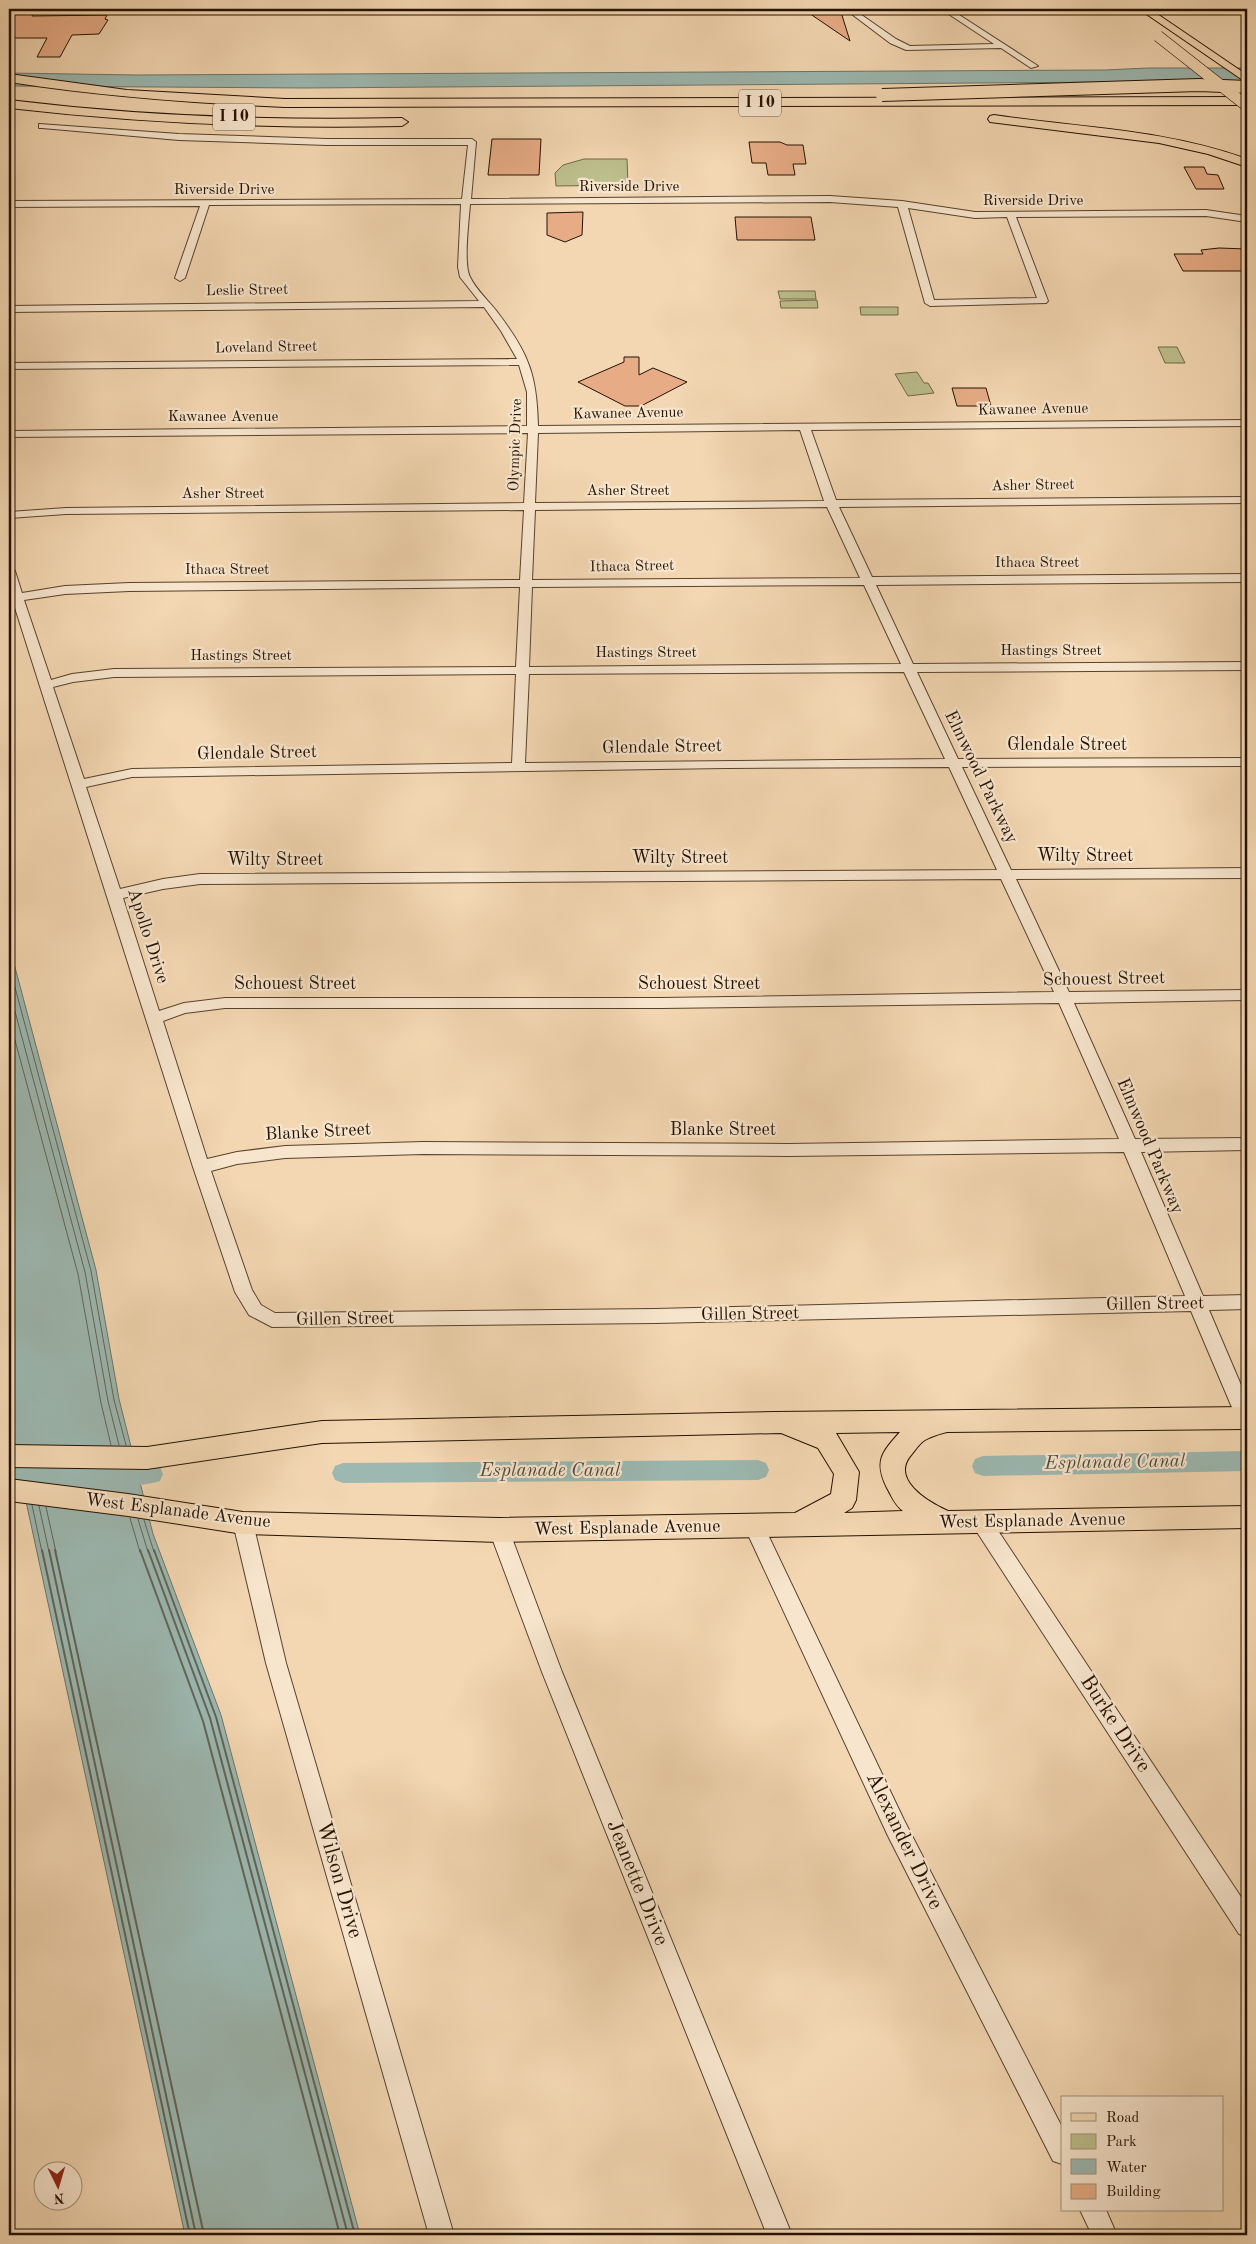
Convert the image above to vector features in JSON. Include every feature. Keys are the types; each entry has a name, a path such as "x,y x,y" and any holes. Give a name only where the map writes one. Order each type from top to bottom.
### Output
{"highway":[{"name":"I 10","path":"9,78 144,94 272,103 530,104 1247,101"},
{"path":"530,104 1199,85 1247,87"},
{"name":"I 10","path":"9,95 66,103 230,117 407,122 280,124 191,121 59,111 9,104"},
{"path":"1111,118 989,119 1106,131 1159,139 1210,150 1247,162"}],"main road":[{"path":"1140,11 1157,25 1172,29 1247,80"},
{"path":"1155,33 1247,106"},
{"path":"9,1456 147,1458 322,1432 948,1420 1246,1418"},
{"path":"948,1420 915,1433 894,1456 892,1472 905,1498 921,1511 949,1523"},
{"path":"775,1423 827,1440 847,1472 843,1500 798,1525"},
{"name":"West Esplanade Avenue","path":"9,1490 162,1510 243,1523 499,1530 1247,1517"}],"street":[{"path":"849,9 893,41 905,46 1002,46"},
{"path":"945,9 1034,66"},
{"name":"Olympic Drive","path":"42,126 189,138 327,142 472,142 464,230 463,267 466,276 504,326 523,362 532,391 533,430 518,768"},
{"name":"Riverside Drive","path":"9,204 830,199 902,204 976,215 1206,213 1247,219"},
{"path":"180,278 205,204"},
{"path":"902,204 930,303 1043,301 1012,215"},
{"name":"Leslie Street","path":"9,309 486,304"},
{"name":"Loveland Street","path":"9,366 523,362"},
{"name":"Kawanee Avenue","path":"9,434 1247,423"},
{"name":"Elmwood Parkway","path":"805,428 824,488 1065,998 1246,1418"},
{"name":"Asher Street","path":"9,515 66,511 1247,500"},
{"name":"Apollo Drive","path":"9,571 115,895 201,1167 244,1292 255,1310"},
{"name":"Ithaca Street","path":"18,597 66,590 129,587 1247,578"},
{"name":"Hastings Street","path":"46,685 72,678 114,673 1247,666"},
{"name":"Glendale Street","path":"79,784 132,773 726,764 954,765 1247,762"},
{"name":"Wilty Street","path":"115,895 163,884 200,879 1247,873"},
{"name":"Schouest Street","path":"154,1018 184,1008 225,1003 660,1003 1247,995"},
{"name":"Blanke Street","path":"201,1167 237,1158 285,1152 423,1148 788,1150 1247,1144"},
{"name":"Gillen Street","path":"255,1310 272,1320 665,1316 1247,1302"},
{"name":"Wilson Drive","path":"243,1523 276,1663 442,2235"},
{"name":"Burke Drive","path":"982,1523 1247,1926"},
{"name":"Alexander Drive","path":"754,1526 896,1828 1061,2150"},
{"name":"Jeanette Drive","path":"499,1530 556,1681 780,2235"},
{"path":"1093,2212 1105,2235"}],"green space":[{"path":"584,159 627,159 628,185 556,186 555,173 563,165"},
{"path":"778,291 815,291 816,299 780,299"},
{"path":"817,300 818,308 781,308 780,301"},
{"path":"860,307 898,307 898,315 861,315"},
{"path":"1158,347 1177,347 1185,363 1165,363"},
{"path":"917,372 924,383 928,383 934,393 908,396 895,374"}],"water":[{"path":"1247,68 1247,81 305,88 9,86 9,73 137,75 1105,70"},
{"path":"9,945 96,1270 119,1399 153,1534 221,1715 360,2235 185,2235 9,1423"}],"building":[{"path":"9,9 36,9 32,16 107,15 105,19 108,20 99,34 72,35 60,57 37,57 47,38 9,38"},
{"path":"803,9 840,9 850,41"},
{"path":"492,139 541,139 539,175 488,175"},
{"path":"749,142 780,142 787,145 803,145 806,164 793,164 795,175 768,175 766,163 752,163"},
{"path":"1184,167 1204,167 1207,174 1218,175 1224,189 1196,189"},
{"path":"583,212 582,235 565,242 547,235 547,213"},
{"path":"735,217 811,217 815,240 737,240"},
{"path":"1219,248 1247,249 1247,271 1183,271 1174,254 1203,254 1201,250"},
{"path":"624,357 639,357 639,375 653,368 687,382 641,406 625,406 578,382 624,362"},
{"path":"952,388 986,388 991,406 957,406"}],"waterway":[{"name":"Esplanade Canal","path":"983,1466 1247,1461"},
{"name":"Esplanade Canal","path":"343,1473 758,1470"},
{"name":"Esplanade Canal","path":"9,1474 45,1475"},
{"name":"Esplanade Canal","path":"112,1475 152,1474"}]}
